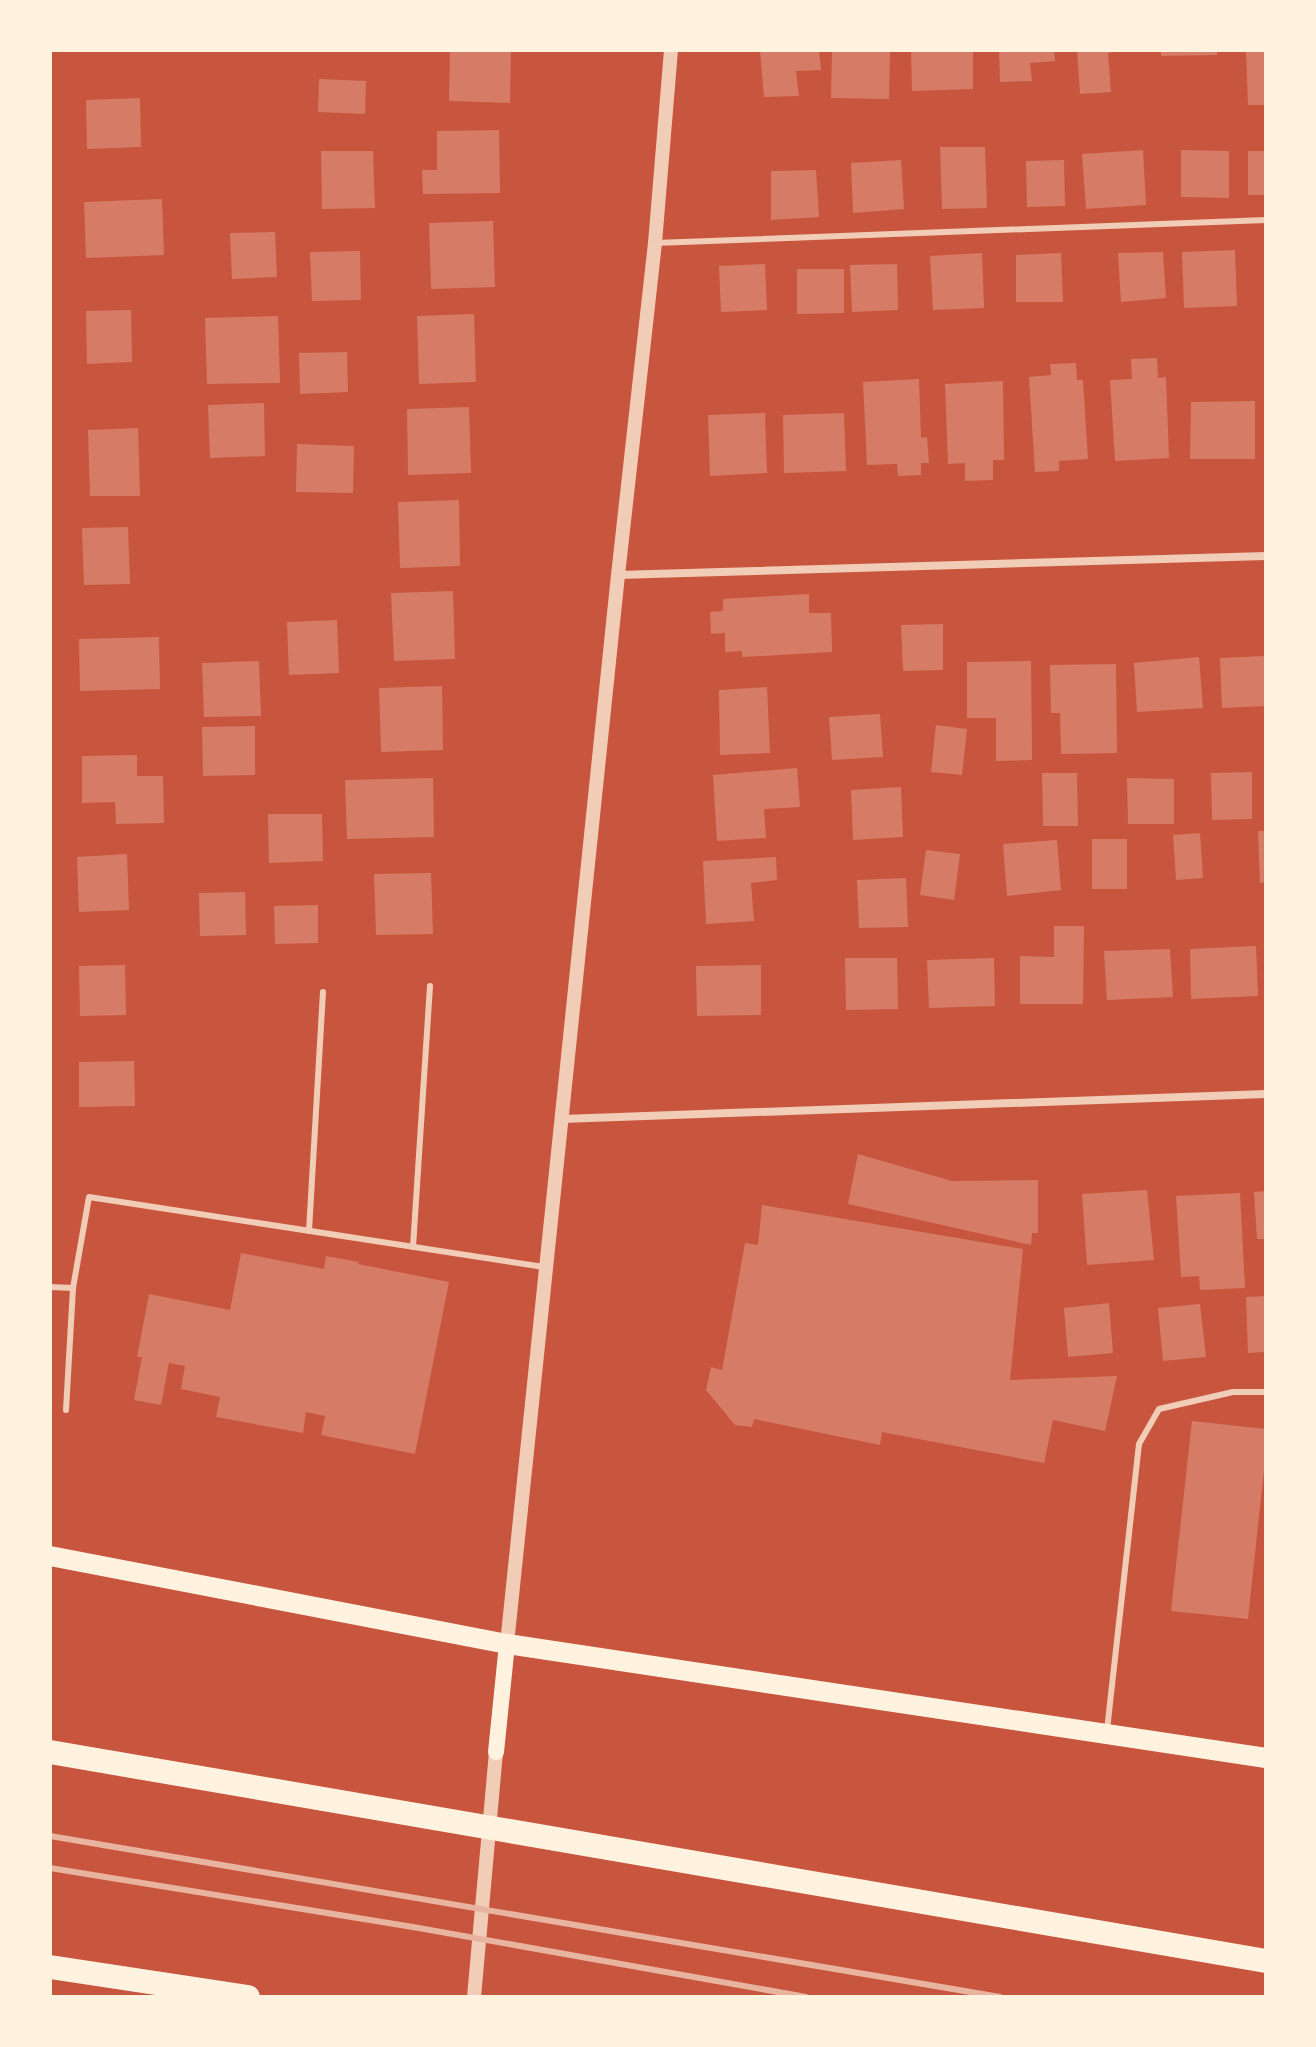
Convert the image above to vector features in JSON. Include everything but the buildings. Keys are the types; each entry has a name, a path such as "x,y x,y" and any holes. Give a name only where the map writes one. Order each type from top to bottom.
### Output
{"highway":[{"path":"50,1752 1266,1961"},
{"path":"50,1967 248,1997"}],"main road":[{"path":"50,1556 507,1644 1266,1758"},
{"path":"496,1752 507,1644"}],"street":[{"path":"507,1644 655,243 671,50"},
{"path":"618,575 1266,556"},
{"path":"562,1119 1266,1094"},
{"path":"474,1997 496,1752"}],"lane":[{"path":"655,243 1266,220"},
{"path":"413,1247 430,986"},
{"path":"309,1231 323,992"},
{"path":"66,1410 73,1288 89,1197 547,1268"},
{"path":"50,1287 73,1288"},
{"path":"1106,1734 1139,1444 1159,1409 1233,1392 1266,1392"}],"railway":[{"path":"50,1836 1000,1997"},
{"path":"50,1868 413,1927 806,1997"}]}
